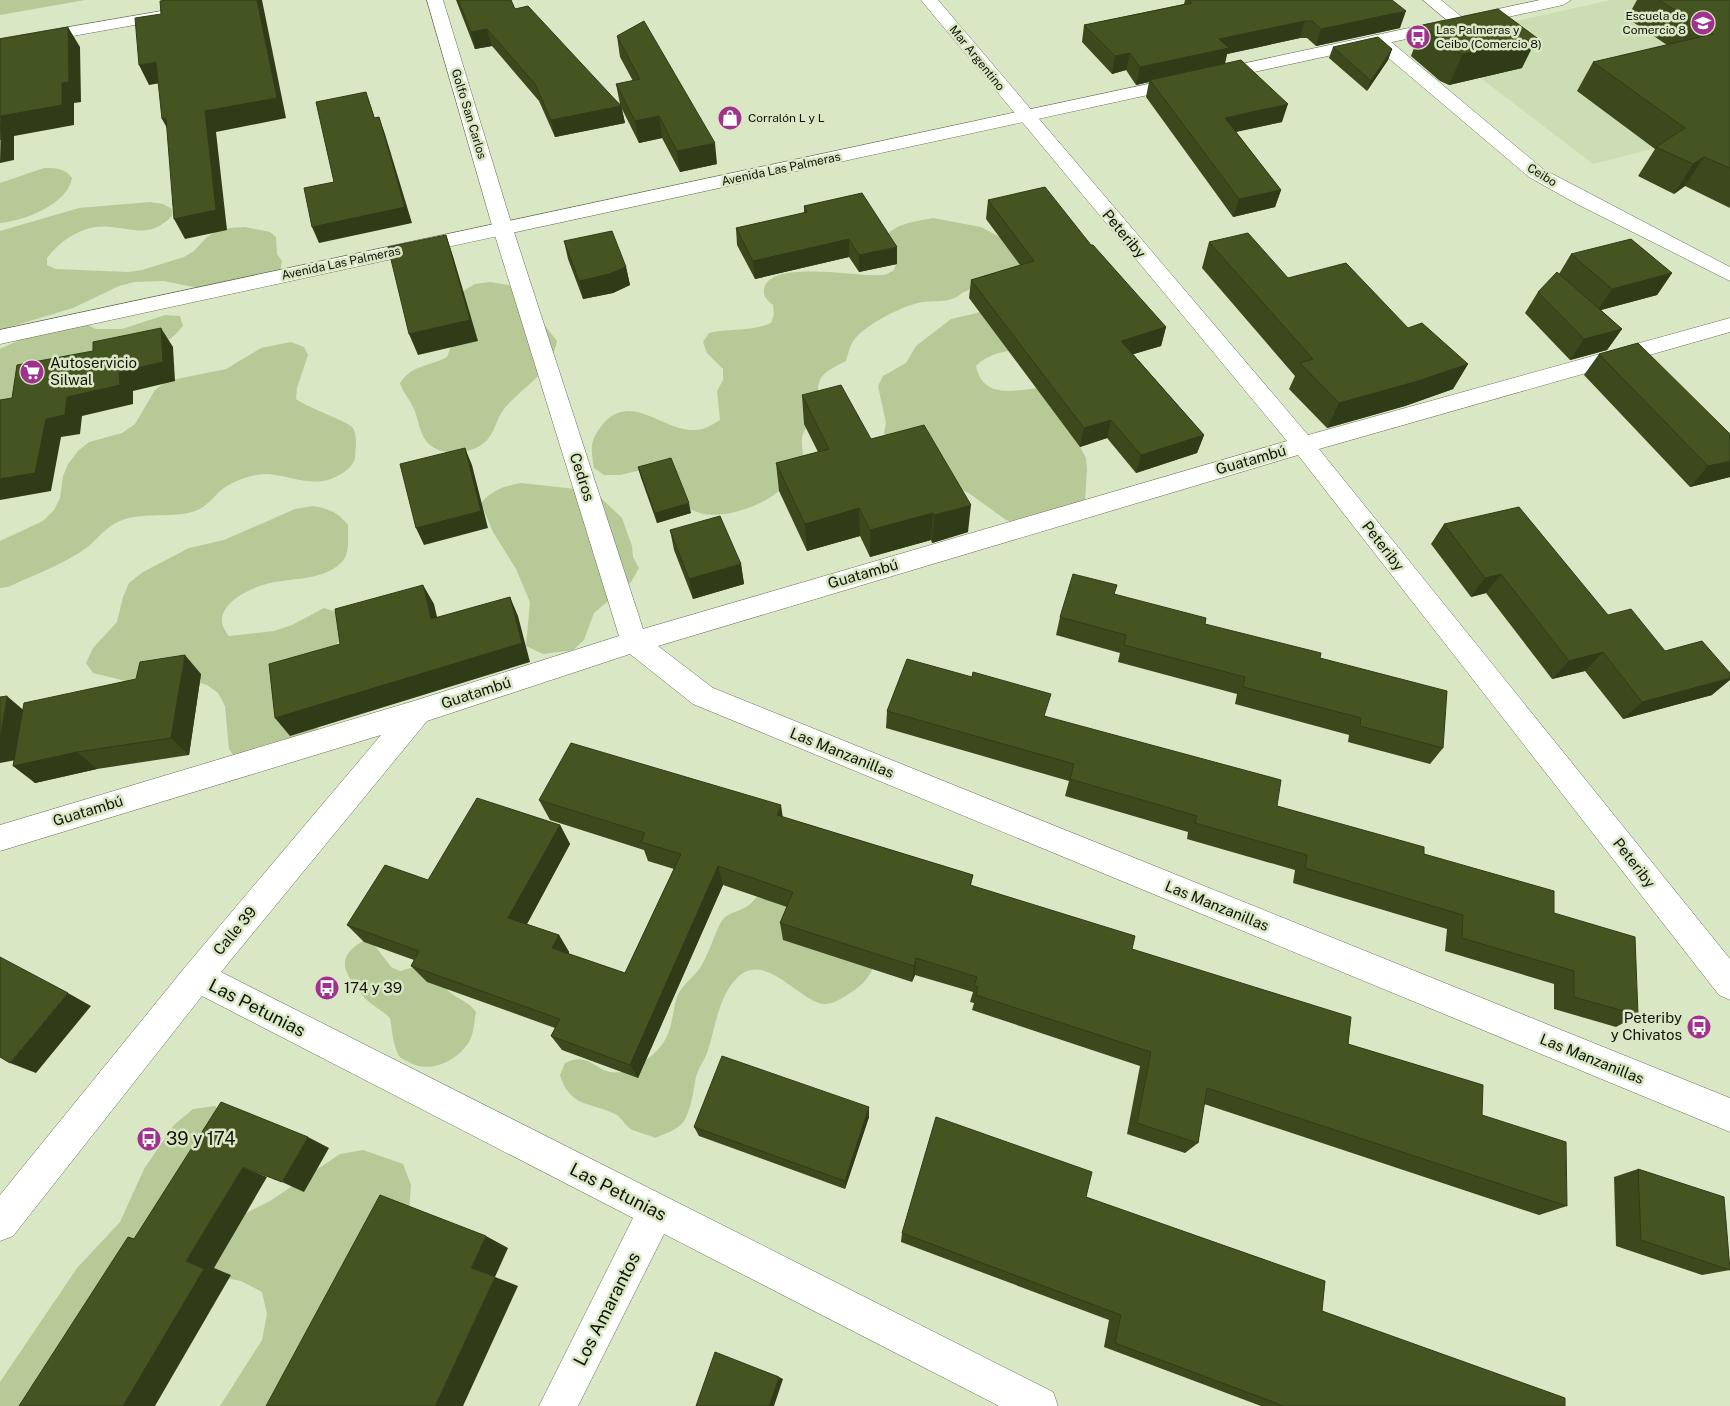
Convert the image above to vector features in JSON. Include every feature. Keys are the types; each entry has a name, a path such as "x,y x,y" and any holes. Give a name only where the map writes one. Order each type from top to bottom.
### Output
{"street":[{"name":"Golfo San Carlos","path":"434,0 503,229"},
{"name":"Mar Argentino","path":"929,0 1024,116"},
{"path":"1431,0 1460,22"},
{"name":"Avenida Las Palmeras","path":"0,337 1563,0"},
{"path":"0,44 193,10"},
{"name":"Ceibo","path":"1378,40 1512,155 1536,173 1582,199 1730,275"},
{"name":"Peteriby","path":"1024,116 1303,445 1730,984"},
{"name":"Cedros","path":"503,229 634,642"},
{"name":"Guatambú","path":"0,838 417,712 634,642 1303,445 1730,324"},
{"name":"Las Manzanillas","path":"634,642 704,696 1730,1115"},
{"name":"Calle 39","path":"0,1223 196,977 417,712"},
{"name":"Las Petunias","path":"196,977 1039,1406"},
{"name":"Los Amarantos","path":"558,1406 656,1211"}],"shaded area":[{"path":"0,0 85,0 0,15"},
{"path":"1611,0 1730,0 1730,129 1593,164 1431,40"},
{"path":"44,168 63,170 72,178 69,187 62,196 44,210 21,219 0,223 0,183"},
{"path":"150,202 163,204 172,209 172,216 164,223 150,230 101,227 83,230 67,239 53,251 47,258 47,265 56,269 128,272 142,270 184,257 217,231 245,227 270,232 276,237 277,254 282,261 280,271 208,290 164,281 134,282 119,286 73,308 0,330 0,231 79,208"},
{"path":"933,218 981,227 1039,258 952,299 918,303 902,309 882,318 864,330 852,343 846,361 820,379 818,392 820,412 803,433 804,460 780,490 772,496 737,512 712,515 691,509 650,468 620,475 604,475 594,468 593,441 602,425 613,415 624,411 636,412 683,429 695,430 705,428 720,420 717,391 723,380 723,369 707,353 703,342 709,333 755,328 771,323 774,314 773,305 764,295 764,290 769,280 781,275 797,272 885,275 893,271 897,263 883,249 882,240 887,234 912,222"},
{"path":"490,282 514,286 557,341 554,352 543,371 504,409 485,442 465,451 441,451 429,444 423,436 411,402 400,383 410,372 447,357 454,339 453,297 475,284"},
{"path":"987,308 1025,349 993,355 981,361 976,366 980,377 985,384 1001,391 1040,388 1075,437 1086,458 1085,502 1066,522 1055,528 1037,528 1006,520 970,494 934,474 889,442 884,433 886,423 878,386 883,376 906,363 916,346 951,319 977,313"},
{"path":"165,315 180,316 183,326 163,344 0,413 0,349 45,328 86,324 96,329 122,329"},
{"path":"291,342 304,347 308,355 297,388 296,399 349,425 354,430 356,442 355,458 347,470 331,479 313,482 268,474 242,479 224,488 207,504 196,511 173,515 133,517 123,520 104,531 89,546 70,558 8,587 0,588 0,541 43,521 54,510 60,498 63,476 68,464 78,451 89,442 122,433 135,424 155,390 167,381 226,369 261,348"},
{"path":"521,483 585,490 601,498 622,518 632,546 633,557 639,568 631,582 594,613 584,640 573,650 543,654 526,646 530,602 516,569 493,532 481,503 499,489"},
{"path":"313,506 333,512 348,525 345,559 333,569 323,574 267,584 249,590 228,606 222,620 229,636 274,631 292,625 324,608 340,613 340,640 330,652 314,715 318,728 306,744 238,762 229,749 225,706 218,693 207,685 190,680 138,684 93,673 86,663 93,648 117,622 123,597 129,583 143,572 189,548 224,540 295,509"},
{"path":"765,884 873,968 863,983 839,1000 830,1004 823,1004 814,1001 771,973 760,970 749,971 738,977 726,993 718,1012 707,1053 697,1074 687,1116 675,1129 655,1138 629,1128 615,1114 575,1099 564,1086 560,1075 565,1063 583,1060 604,1070 621,1072 632,1068 652,1055 666,1039 678,995 700,968 721,922 729,914 749,905 757,897"},
{"path":"363,941 373,943 391,967 400,971 419,967 430,971 451,993 467,1003 476,1012 472,1035 464,1049 442,1064 425,1067 399,1056 394,1042 390,1018 364,998 350,979 345,966 345,961 350,951"},
{"path":"215,1106 227,1122 224,1209 246,1213 270,1201 340,1154 363,1150 403,1164 411,1185 409,1212 303,1406 220,1406 262,1340 267,1314 262,1292 241,1281 220,1277 45,1406 0,1406 0,1382 77,1268 120,1222 144,1169 174,1125 193,1109"}],"building":[{"path":"257,0 277,98 205,111 216,210 174,219 166,118 162,119 156,62 139,65 135,18 161,14 160,1"},
{"path":"458,0 511,0 515,9 528,6 621,106 551,120 535,84 487,29 471,32"},
{"path":"1189,0 1392,0 1406,11 1321,29 1312,21 1305,21 1219,39 1229,48 1140,67 1130,53 1115,56 1084,25 1192,3"},
{"path":"1659,0 1730,0 1730,168 1704,157 1693,164 1656,147 1685,128 1593,62 1713,34"},
{"path":"1498,9 1537,38 1463,54 1453,50 1423,25"},
{"path":"644,21 715,143 677,151 659,116 635,121 616,84 640,79 617,36"},
{"path":"68,27 69,82 62,83 62,105 1,116 0,140 0,39"},
{"path":"1378,37 1392,49 1371,81 1333,47"},
{"path":"1241,60 1288,104 1225,118 1281,190 1239,199 1150,80"},
{"path":"366,92 374,118 379,117 405,207 312,227 304,188 334,182 316,102"},
{"path":"1045,187 1091,245 1166,327 1121,341 1204,435 1141,455 1111,420 1084,428 971,280 1034,261 988,200"},
{"path":"862,193 897,247 859,255 849,239 753,261 736,228 807,212 804,206"},
{"path":"612,231 626,267 609,274 579,281 564,241"},
{"path":"1248,233 1288,278 1346,263 1408,328 1422,323 1468,364 1418,381 1339,403 1300,363 1313,359 1209,242"},
{"path":"446,235 470,320 409,334 388,247"},
{"path":"1631,239 1672,273 1612,289 1571,254"},
{"path":"1557,272 1622,329 1584,339 1538,292"},
{"path":"161,328 163,362 119,372 120,385 67,397 65,415 46,419 35,473 0,479 0,400 12,398 17,365 93,351 93,342"},
{"path":"1638,343 1730,434 1730,461 1708,466 1599,354"},
{"path":"841,385 871,439 924,425 971,505 870,530 859,508 805,524 776,463 829,449 802,395"},
{"path":"465,448 481,511 416,528 400,464"},
{"path":"671,458 689,503 655,513 638,467"},
{"path":"1519,507 1608,615 1631,609 1665,651 1702,641 1730,673 1730,678 1642,702 1603,652 1569,661 1501,574 1485,578 1444,524"},
{"path":"720,516 741,564 689,579 670,530"},
{"path":"1073,574 1117,585 1114,594 1206,618 1205,624 1321,653 1320,658 1447,691 1443,748 1360,726 1361,718 1243,687 1245,677 1124,645 1126,635 1060,617"},
{"path":"423,585 431,619 510,597 522,643 275,718 269,664 340,644 335,609"},
{"path":"185,655 171,738 77,752 13,766 24,703 136,679 140,662"},
{"path":"907,659 972,677 973,672 1051,694 1044,716 1281,780 1277,806 1424,847 1424,854 1554,891 1554,913 1635,937 1638,1015 1574,997 1574,971 1462,938 1463,915 1305,868 1307,855 1195,823 1197,816 1070,779 1074,764 887,711"},
{"path":"7,696 0,738 0,697"},
{"path":"571,743 781,805 777,815 973,875 970,885 1135,936 1132,949 1351,1017 1348,1044 1483,1085 1482,1115 1566,1142 1567,1206 1207,1088 1198,1143 1137,1123 1151,1052 976,995 978,987 974,986 977,977 916,958 914,966 780,923 793,892 718,866 630,1065 551,1036 560,1019 411,966 419,951 347,925 385,865 428,880 477,798 560,825 508,918 559,935 552,948 625,973 681,854 641,842 645,833 539,800"},
{"path":"0,957 68,993 10,1063 0,1057"},
{"path":"722,1056 869,1107 845,1181 694,1127"},
{"path":"221,1102 308,1137 282,1182 243,1167 186,1261 204,1269 123,1406 19,1406 128,1237 134,1239"},
{"path":"936,1117 1092,1172 1086,1197 1325,1281 1322,1311 1565,1398 1565,1406 1284,1406 1115,1343 1121,1315 902,1233"},
{"path":"1638,1169 1724,1197 1730,1270 1641,1240"},
{"path":"380,1195 486,1236 471,1268 495,1277 435,1406 266,1406"},
{"path":"715,1352 779,1377 769,1406 696,1406"}],"place":[{"name":"Escuela de Comercio 8","path":"1703,23"},
{"name":"Las Palmeras y Ceibo (Comercio 8)","path":"1418,37"},
{"name":"Corralón L y L","path":"730,118"},
{"name":"Autoservicio Silwal","path":"32,372"},
{"name":"174 y 39","path":"327,988"},
{"name":"Peteriby y Chivatos","path":"1699,1027"},
{"name":"39 y 174","path":"149,1139"}]}
